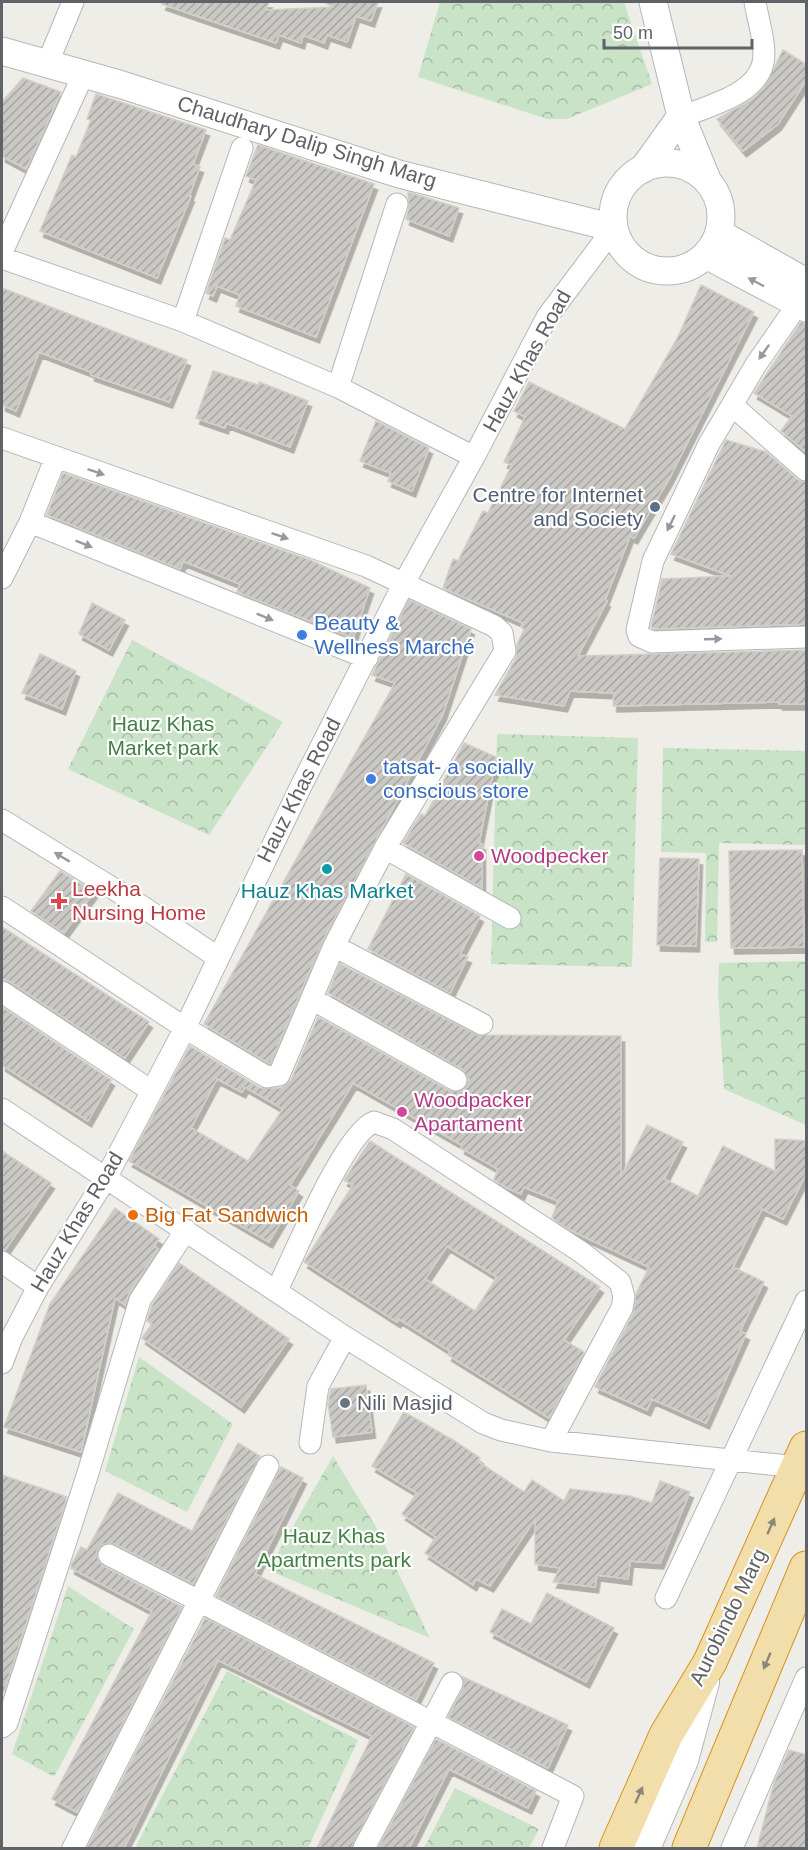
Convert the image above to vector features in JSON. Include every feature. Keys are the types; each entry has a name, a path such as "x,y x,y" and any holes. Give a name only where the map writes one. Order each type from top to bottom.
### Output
{"highway":[{"name":"Aurobindo Marg","path":"616,1848 666,1735 710,1662 802,1458"},
{"path":"689,1848 797,1616 807,1568"}],"main road":[{"path":"645,1848 683,1760 710,1662"}],"street":[{"path":"48,62 73,2"},
{"path":"653,2 681,116 720,206 712,244 692,265 676,270 660,270 644,265 630,256 620,243 614,228 614,210 619,193 629,179 643,169 660,163 678,164 694,170 708,182"},
{"path":"643,169 681,116 697,113 746,90 758,78 763,67 764,52 755,2"},
{"name":"Chaudhary Dalip Singh Marg","path":"2,51 84,73 399,174 614,228"},
{"path":"2,252 84,73"},
{"path":"183,321 242,148"},
{"path":"338,387 397,204"},
{"name":"Hauz Khas Road","path":"2,1363 12,1337 38,1287 106,1178 150,1089 185,1028 217,957 301,786 404,583 474,457 547,317 584,264 614,228"},
{"path":"712,244 804,298 754,366 709,444 653,561 637,633 644,640 652,642 807,637"},
{"path":"2,258 183,321 338,387 474,457"},
{"path":"733,406 807,470"},
{"path":"2,907 185,1028 267,1077 276,1078 334,946 385,848 505,651 502,633 494,626 366,566 3,441"},
{"path":"2,578 30,522 56,458"},
{"path":"30,522 367,658"},
{"path":"2,820 143,907 217,957"},
{"path":"385,848 510,918"},
{"path":"334,946 482,1024"},
{"path":"2,992 150,1089"},
{"path":"312,999 456,1080"},
{"path":"2,1109 345,1337 483,1423 501,1430 551,1441 730,1460 802,1458"},
{"path":"277,1290 331,1178 361,1131 374,1122 393,1129 581,1252 620,1282 624,1297 622,1308 551,1441"},
{"path":"2,1727 7,1723 11,1712 88,1473 140,1300 186,1230"},
{"path":"2,1262 38,1287"},
{"path":"666,1598 807,1301"},
{"path":"310,1443 318,1386 345,1337"},
{"path":"73,1848 268,1466"},
{"path":"109,1555 573,1796 553,1848"},
{"path":"732,1848 807,1678"},
{"path":"364,1848 430,1720 452,1683"}],"green space":[{"path":"440,2 624,2 652,84 567,119 547,119 418,77"},
{"name":"Hauz Khas Market park","path":"132,640 283,722 209,835 68,769"},
{"path":"497,734 638,738 632,967 491,964"},
{"path":"663,748 806,751 806,845 719,843 717,942 705,942 706,853 661,852"},
{"path":"806,961 806,1125 724,1089 718,992 719,963"},
{"path":"139,1357 233,1424 187,1512 105,1471"},
{"name":"Hauz Khas Apartments park","path":"333,1456 376,1527 430,1638 268,1570"},
{"path":"68,1586 134,1629 54,1777 12,1754"},
{"path":"227,1671 358,1740 308,1848 141,1848 136,1846"},
{"path":"455,1788 539,1829 529,1848 424,1848"}],"building":[{"path":"163,2 269,2 266,10 334,7 323,2 378,2 371,21 356,16 347,42 327,35 324,43 303,35 301,43 279,35 276,43 162,4"},
{"path":"783,50 807,65 807,79 778,124 743,151 717,119 751,100 764,88"},
{"path":"23,78 61,92 26,169 2,156 2,102"},
{"path":"96,94 206,130 193,164 200,167 189,196 191,196 157,278 40,231 72,155 76,157 91,120 87,119"},
{"path":"258,145 374,184 316,337 236,306 240,295 217,286 213,296 206,293 225,238 230,240 256,180 246,176"},
{"path":"408,192 459,208 449,236 406,219 409,207"},
{"path":"701,285 754,312 669,479 634,538 630,536 605,600 607,601 578,656 807,650 807,704 779,704 779,702 613,706 614,693 570,691 564,706 495,695 516,658 517,645 524,629 521,627 523,623 443,588 453,559 458,561 483,511 488,513 512,465 504,462 525,417 514,411 529,382 625,429 677,339"},
{"path":"2,288 187,360 169,402 91,375 91,372 39,352 16,411 2,405"},
{"path":"801,322 807,324 807,453 781,431 792,416 754,393"},
{"path":"213,371 258,385 259,382 308,401 290,447 226,423 225,428 196,418"},
{"path":"376,421 429,448 412,491 388,481 391,473 360,461"},
{"path":"726,440 766,452 798,480 807,482 807,624 655,629 651,627 662,579 731,576 671,554"},
{"path":"63,473 310,560 370,588 353,638 237,592 240,584 183,561 180,569 47,515"},
{"name":"Hauz Khas Market","path":"409,600 471,629 443,714 323,940 270,1064 204,1024 395,683 372,675"},
{"path":"92,603 125,620 109,650 79,634"},
{"path":"40,654 76,671 62,709 22,693"},
{"path":"464,743 496,757 479,843 482,844 482,888 403,843 421,814 425,816"},
{"path":"802,850 804,947 731,948 729,851"},
{"path":"660,858 699,859 696,946 657,945"},
{"path":"60,871 94,892 64,933 31,911"},
{"path":"406,874 480,916 460,954 468,957 450,993 368,949"},
{"path":"2,927 149,1022 125,1058 9,981 2,979"},
{"path":"340,964 477,1035 621,1036 621,1177 647,1125 683,1142 664,1179 698,1196 723,1146 775,1171 775,1139 807,1141 807,1172 783,1219 762,1209 733,1267 764,1282 740,1331 746,1334 706,1423 652,1399 647,1410 595,1387 633,1314 636,1294 649,1267 570,1230 552,1218 558,1201 524,1187 521,1194 507,1188 494,1180 498,1169 461,1148 462,1145 353,1083 290,1185 299,1191 269,1242 129,1161 190,1046 260,1088 281,1088 291,1080 318,1017 450,1091 463,1091 469,1079 462,1069 328,993","holes":["217,1079 242,1092 245,1087 283,1109 248,1161 191,1128"]},
{"path":"2,1007 111,1080 88,1121 2,1065"},
{"path":"370,1141 600,1287 564,1340 584,1352 549,1418 448,1355 450,1351 399,1319 397,1322 304,1262 353,1185 344,1180","holes":["447,1246 497,1277 475,1311 425,1279"]},
{"path":"2,1151 51,1183 5,1250 2,1250"},
{"path":"115,1208 159,1239 154,1246 158,1249 129,1293 125,1305 115,1298 81,1452 4,1427 50,1304"},
{"path":"179,1263 289,1339 241,1407 142,1338 152,1324 147,1321 152,1305"},
{"path":"366,1385 372,1432 333,1437 328,1404 331,1389"},
{"path":"404,1412 480,1458 477,1461 524,1492 532,1480 564,1501 570,1489 630,1496 652,1503 660,1481 690,1492 660,1563 630,1561 628,1579 597,1575 595,1587 553,1582 560,1568 535,1564 535,1519 490,1586 476,1579 473,1585 425,1553 436,1537 402,1514 417,1493 372,1466"},
{"path":"238,1443 260,1456 193,1584 115,1544 103,1544 97,1550 98,1561 103,1566 182,1607 77,1812 52,1799 152,1611 71,1568 72,1563 81,1547 87,1550 118,1493 192,1531"},
{"path":"281,1467 303,1478 255,1574 434,1663 416,1700 216,1596"},
{"path":"2,1475 67,1497 4,1692 2,1692"},
{"path":"547,1593 614,1628 586,1682 490,1632 502,1609 531,1624"},
{"path":"205,1618 414,1727 351,1848 317,1848 372,1736 218,1660 124,1848 87,1848"},
{"path":"463,1677 568,1725 548,1768 448,1717 463,1688"},
{"path":"436,1739 536,1791 528,1808 449,1769 409,1848 378,1848"},
{"path":"789,1750 807,1755 807,1848 757,1848 774,1783"}],"place":[{"name":"Centre for Internet and Society","path":"655,507"},
{"name":"Beauty & Wellness Marché","path":"302,635"},
{"name":"tatsat- a socially conscious store","path":"371,779"},
{"name":"Woodpecker","path":"479,856"},
{"name":"Hauz Khas Market","path":"327,869"},
{"name":"Leekha Nursing Home","path":"59,901"},
{"name":"Woodpacker Apartament","path":"402,1112"},
{"name":"Big Fat Sandwich","path":"133,1215"},
{"name":"Nili Masjid","path":"345,1403"}]}
